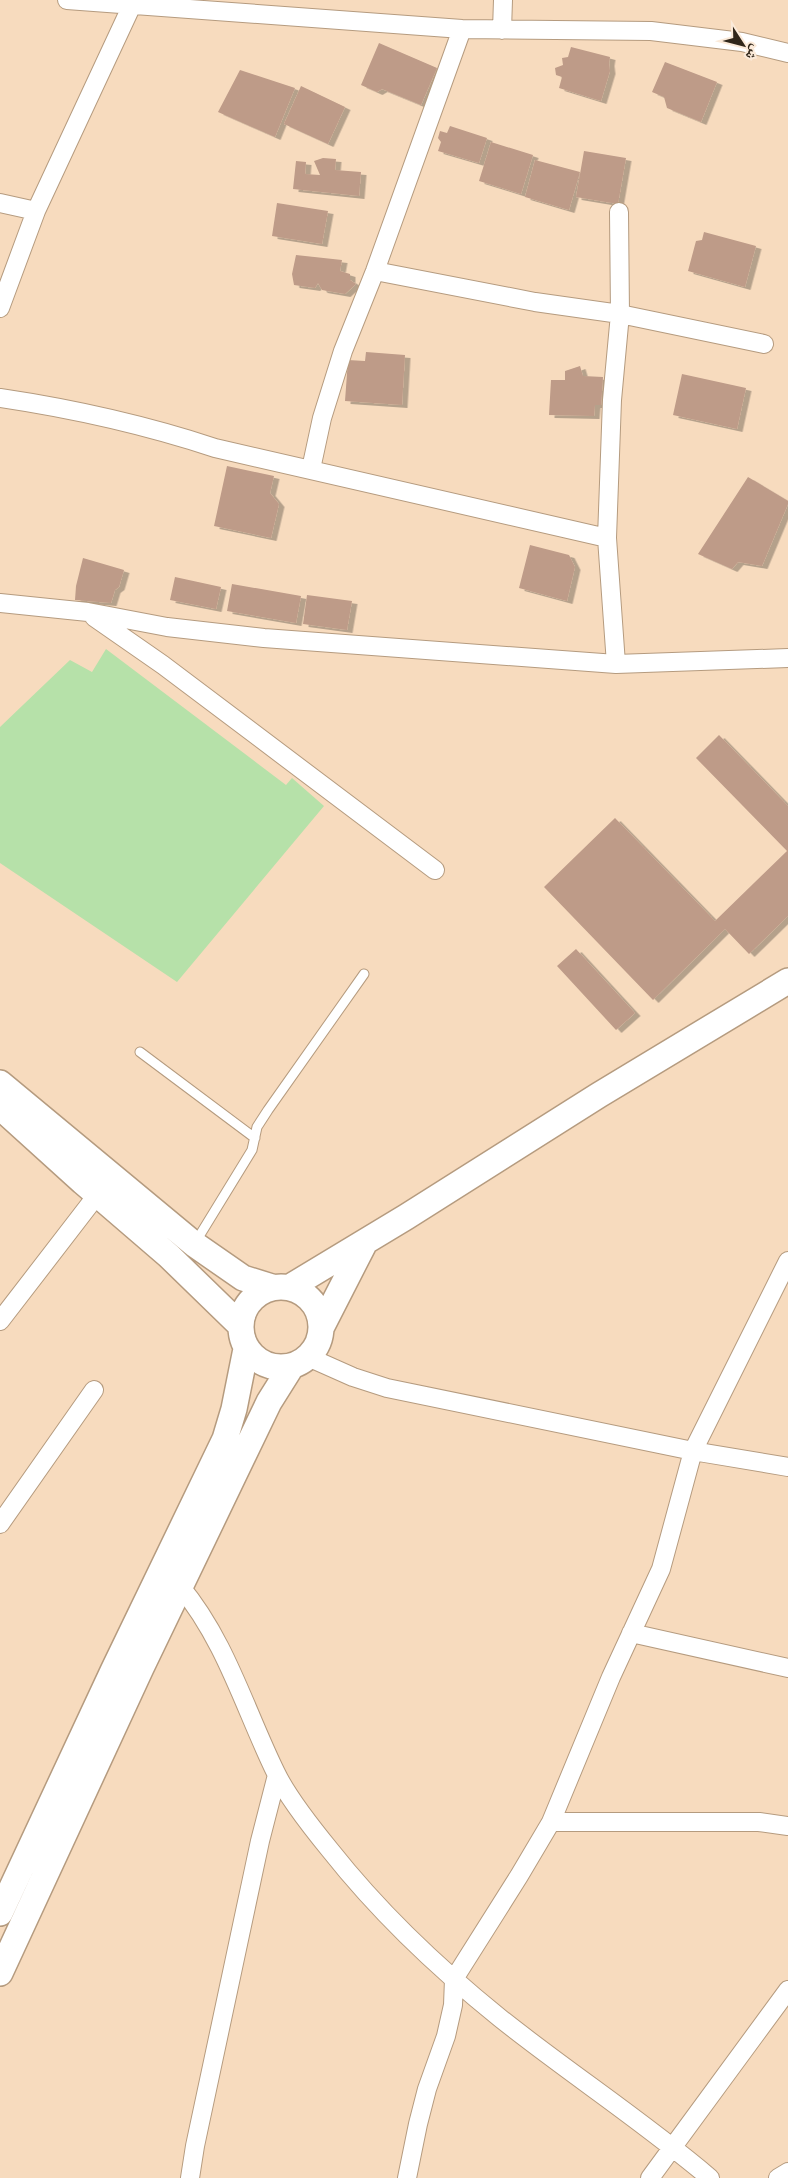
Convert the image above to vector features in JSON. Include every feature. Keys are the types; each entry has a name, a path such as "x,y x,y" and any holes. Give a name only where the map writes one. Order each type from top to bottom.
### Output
{"main road":[{"path":"300,1362 278,1368 266,1366 255,1359 246,1349 241,1338 240,1325 244,1308 256,1294 281,1287 365,1242 599,1095 788,981"},
{"path":"0,1083 194,1244 243,1278 306,1295 318,1310 322,1328"},
{"path":"0,1107 169,1256 240,1325"},
{"path":"0,1972 180,1586 269,1402 300,1362 316,1349 322,1328 365,1242"},
{"path":"0,1913 52,1800 226,1439 246,1349"},
{"path":"52,1800 75,1810"}],"street":[{"path":"67,0 132,6 258,12 462,29 651,31 742,42 788,53"},
{"path":"502,30 503,0"},
{"path":"0,308 36,211 132,6"},
{"path":"311,469 322,418 343,351 375,270 462,29"},
{"path":"0,203 36,211"},
{"path":"616,664 607,538 612,400 620,314 619,212"},
{"path":"375,270 536,302 620,314 764,344"},
{"path":"0,398 94,414 163,431 215,448 607,538"},
{"path":"0,604 88,612 168,627 264,638 616,664 788,658"},
{"path":"88,612 163,664 435,870"},
{"path":"0,1321 98,1195"},
{"path":"407,2178 427,2089 446,2036 454,2005 454,1979 520,1876 551,1822 611,1677 661,1569 693,1452 788,1261"},
{"path":"300,1362 387,1388 693,1452 788,1467"},
{"path":"0,1524 6,1502 94,1390"},
{"path":"180,1586 216,1638 276,1775 330,1850 381,1910 454,1979 500,2018 673,2146 710,2178"},
{"path":"631,1633 788,1668"},
{"path":"190,2178 260,1841 276,1775"},
{"path":"551,1822 760,1822 788,1826"},
{"path":"650,2178 788,1990"},
{"path":"778,2178 788,2172"}],"lane":[{"path":"194,1244 252,1150 257,1127 364,974"},
{"path":"140,1052 255,1138"}],"green space":[{"path":"106,649 286,785 292,778 324,806 177,982 0,863 0,727 70,660 92,672"}],"building":[{"path":"379,43 437,68 421,105 382,89 377,92 361,85"},
{"path":"571,47 610,57 610,71 601,101 559,88 562,77 556,75 555,68 563,65 562,58 568,57"},
{"path":"665,62 717,82 701,122 667,108 664,97 652,92"},
{"path":"240,70 295,88 275,137 218,112"},
{"path":"301,86 345,107 328,144 284,124"},
{"path":"450,126 487,138 479,163 438,151 441,142 438,138 440,131 447,133"},
{"path":"491,142 533,155 521,194 479,181"},
{"path":"584,151 626,158 618,204 576,197"},
{"path":"323,158 336,159 335,170 361,172 359,196 293,189 296,161 306,162 305,174 320,175 314,161"},
{"path":"535,160 580,172 569,210 525,197"},
{"path":"277,203 328,211 322,244 272,236"},
{"path":"704,232 756,246 745,287 688,271 696,241 702,240"},
{"path":"296,255 342,260 340,271 350,274 350,280 356,284 345,294 322,290 318,283 315,288 294,285 292,274"},
{"path":"366,352 405,355 402,405 345,401 348,360 365,361"},
{"path":"580,366 583,376 603,377 601,405 595,405 594,416 549,415 551,380 565,380 565,371"},
{"path":"682,374 746,388 737,429 673,415"},
{"path":"227,466 274,476 270,493 279,504 271,538 214,526"},
{"path":"748,477 788,501 788,504 762,566 738,562 732,569 698,554"},
{"path":"530,545 569,555 575,567 567,601 519,588"},
{"path":"83,558 124,570 119,587 115,590 111,603 75,600 76,586"},
{"path":"175,577 221,587 216,609 170,600"},
{"path":"232,584 301,596 296,623 227,611"},
{"path":"307,595 352,601 347,630 303,624"},
{"path":"719,735 788,806 788,916 749,954 725,929 653,1000 544,887 615,818 715,921 787,851 696,758"},
{"path":"576,949 635,1013 616,1030 557,966"}]}
